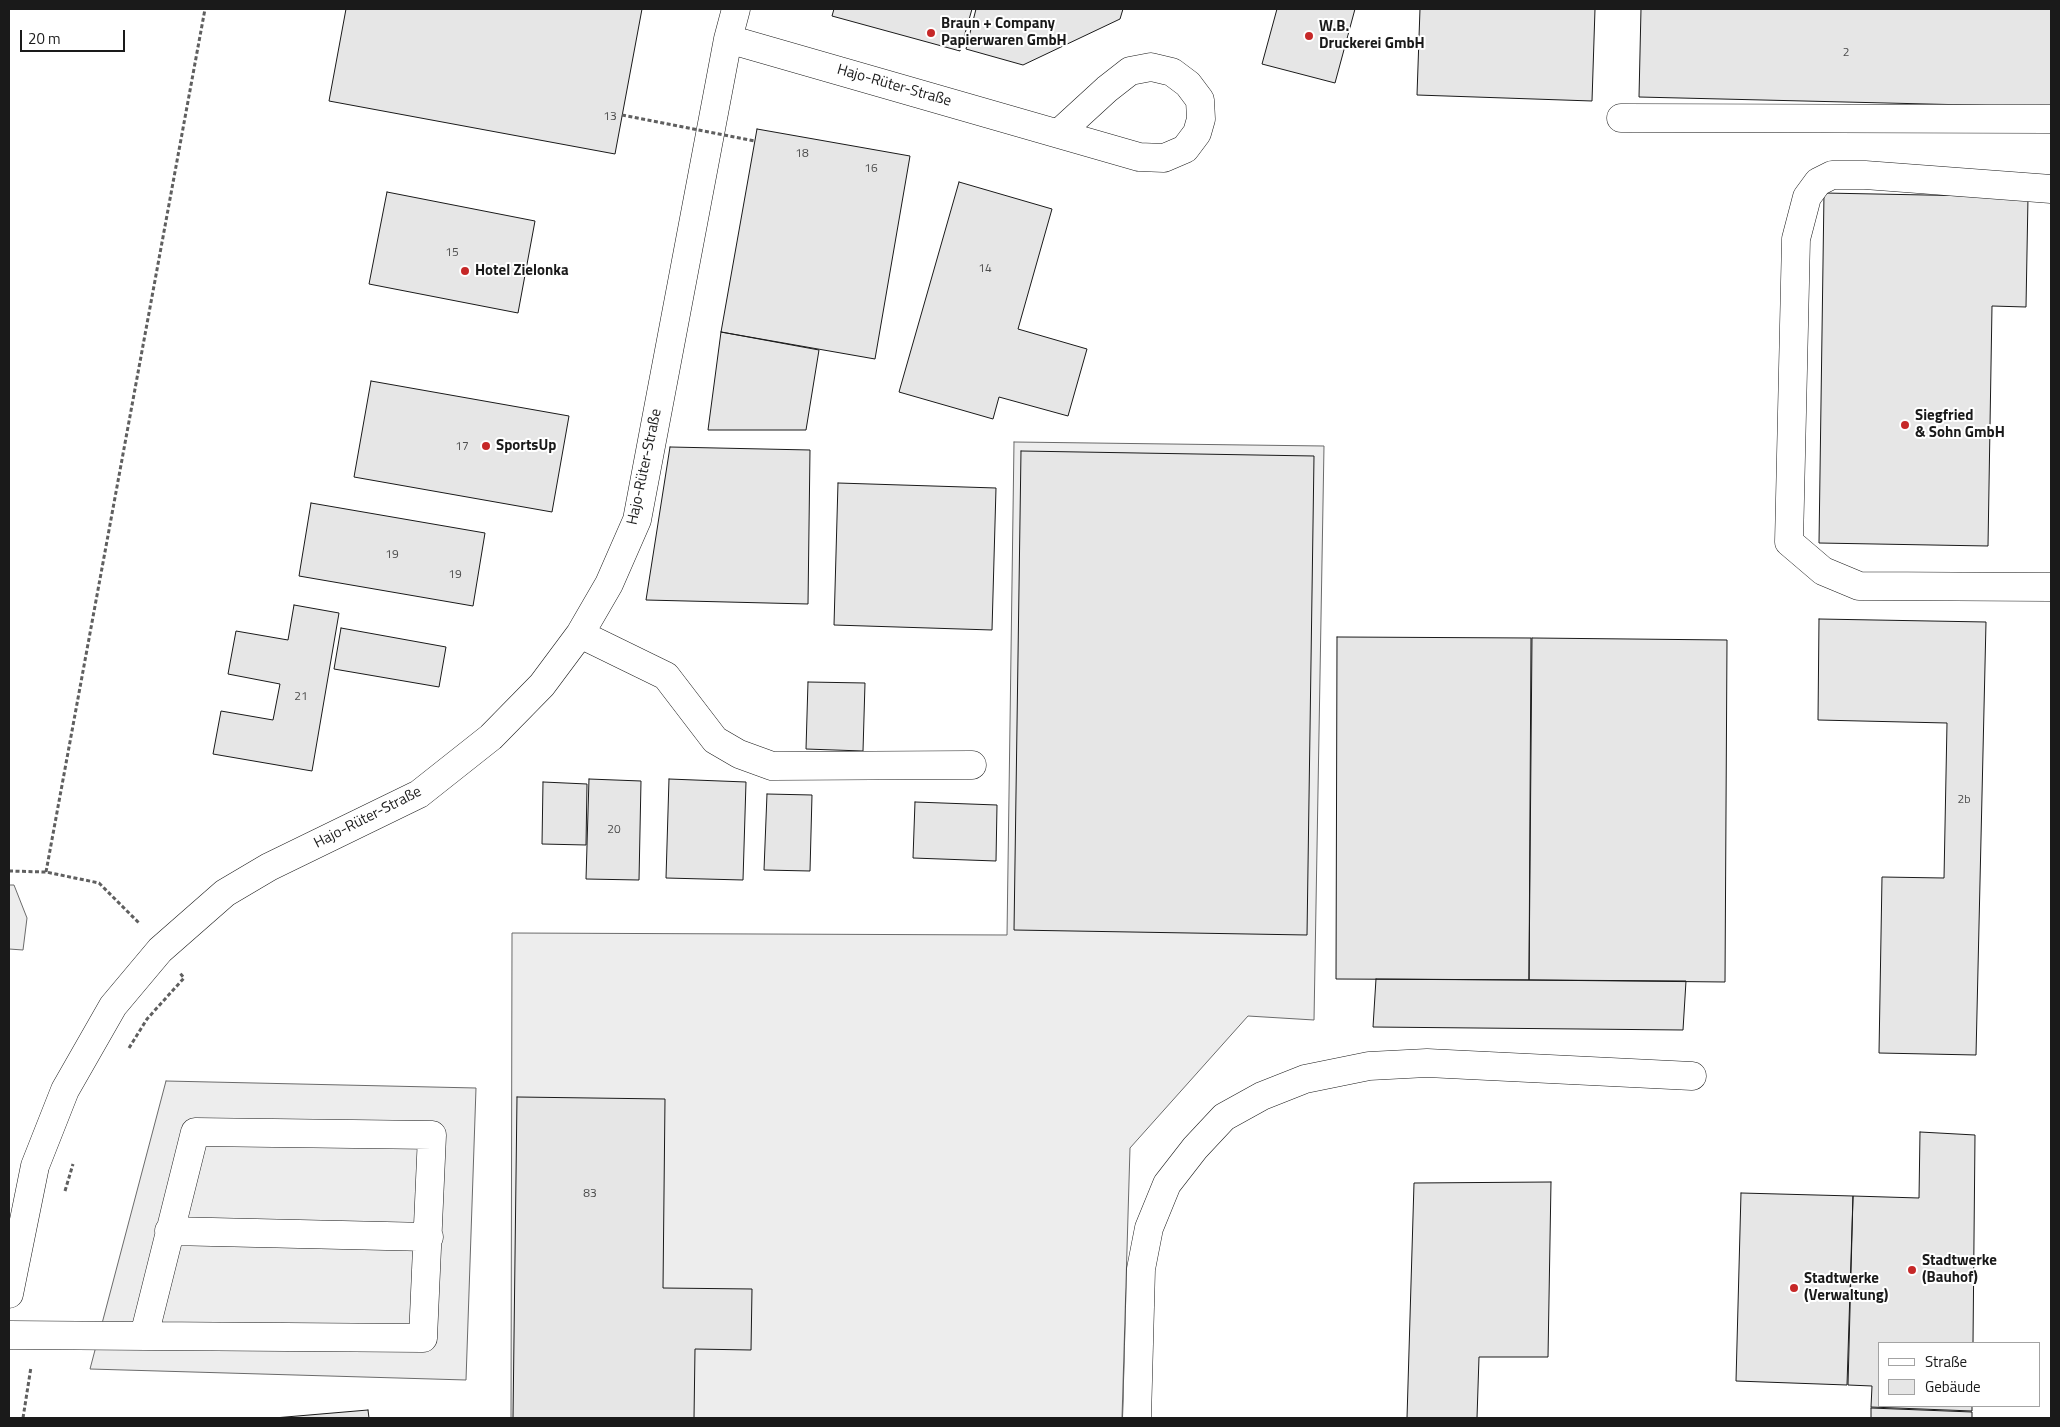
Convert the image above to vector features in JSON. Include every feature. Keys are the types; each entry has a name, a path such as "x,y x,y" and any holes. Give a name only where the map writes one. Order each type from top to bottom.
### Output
{"street":[{"name":"Hajo-Rüter-Straße","path":"9,1294 35,1166 65,1090 113,1006 160,950 225,893 269,867 420,794 491,737 542,685 580,634 609,584 637,520 728,39 736,9"},
{"name":"Hajo-Rüter-Straße","path":"728,39 1139,157 1164,158 1185,149 1197,133 1201,119 1200,100 1188,84 1172,72 1151,67 1130,71 1107,89 1059,133"},
{"path":"1621,118 2051,119"},
{"path":"2051,189 1865,175 1832,175 1818,182 1807,197 1796,239 1789,542 1823,571 1858,586 2051,586"},
{"path":"580,634 666,676 715,740 739,754 772,766 972,765"},
{"path":"1137,1418 1141,1269 1149,1228 1167,1184 1195,1148 1224,1117 1262,1096 1305,1079 1369,1066 1427,1063 1692,1076"},
{"path":"9,1335 36,1335 144,1336 423,1338 429,1237 432,1135 195,1132 144,1336"},
{"path":"169,1231 429,1237"}],"path":[{"path":"46,872 205,9"},
{"path":"622,115 755,141"},
{"path":"9,872 46,872 98,883 144,928 184,978 147,1019 128,1050"},
{"path":"65,1193 76,1155"},
{"path":"23,1418 36,1335"}],"shaded area":[{"path":"1014,442 1324,446 1314,1020 1248,1016 1130,1148 1122,1418 511,1418 512,933 1007,935"},
{"path":"9,885 14,885 27,918 23,950 9,949"},
{"path":"166,1081 476,1088 466,1380 90,1369"}],"building":[{"path":"346,9 642,9 615,154 329,101"},
{"name":"Braun + Company Papierwaren GmbH","path":"834,9 972,9 960,51 832,16"},
{"path":"976,9 1123,9 1120,19 1023,65 966,49"},
{"name":"W.B. Druckerei GmbH","path":"1277,9 1355,9 1335,83 1262,64"},
{"path":"1420,9 1595,9 1592,101 1417,95"},
{"path":"1641,9 2051,9 2051,107 1639,97"},
{"path":"757,129 910,156 875,359 721,332"},
{"path":"959,182 1052,209 1018,329 1087,349 1068,416 999,397 993,419 899,392"},
{"path":"387,192 535,221 518,313 369,284"},
{"name":"Siegfried & Sohn GmbH","path":"1824,193 2028,197 2026,307 1992,306 1988,546 1819,543"},
{"path":"721,332 819,350 806,430 708,430"},
{"path":"371,381 569,416 552,512 354,477"},
{"path":"670,447 810,450 808,604 646,600"},
{"path":"1021,451 1314,456 1307,935 1014,930"},
{"path":"838,483 996,488 992,630 834,625"},
{"path":"311,503 485,533 473,606 299,576"},
{"path":"294,605 339,613 312,771 213,754 221,711 273,720 280,684 228,674 236,631 288,640"},
{"path":"1819,619 1986,622 1976,1055 1879,1053 1882,877 1944,878 1947,723 1818,720"},
{"path":"341,628 446,647 439,687 334,669"},
{"path":"1337,637 1531,638 1529,980 1336,979"},
{"path":"1532,638 1727,640 1725,982 1529,980"},
{"path":"808,682 865,683 863,751 806,749"},
{"path":"589,779 641,781 639,880 586,879"},
{"path":"669,779 746,782 743,880 666,878"},
{"path":"543,782 587,784 586,845 542,844"},
{"path":"767,794 812,795 810,871 764,870"},
{"path":"915,802 997,805 996,861 913,858"},
{"path":"1376,979 1686,981 1683,1030 1373,1027"},
{"path":"517,1097 665,1099 663,1288 752,1289 751,1350 695,1349 694,1418 513,1418"},
{"name":"Stadtwerke (Bauhof)","path":"1920,1132 1975,1135 1973,1342 1878,1342 1878,1407 1972,1407 1972,1411 1871,1407 1872,1386 1848,1385 1853,1196 1919,1198"},
{"path":"1551,1182 1548,1357 1479,1357 1477,1418 1407,1418 1414,1183"},
{"name":"Stadtwerke (Verwaltung)","path":"1741,1193 1853,1196 1847,1385 1736,1381"},
{"path":"1871,1408 1972,1412 1972,1418 1871,1418"},
{"path":"368,1410 369,1418 274,1418"}],"place":[{"name":"Braun + Company Papierwaren GmbH","path":"931,33"},
{"name":"W.B. Druckerei GmbH","path":"1309,36"},
{"name":"Hotel Zielonka","path":"465,271"},
{"name":"Siegfried & Sohn GmbH","path":"1905,425"},
{"name":"SportsUp","path":"486,446"},
{"name":"Stadtwerke (Bauhof)","path":"1912,1270"},
{"name":"Stadtwerke (Verwaltung)","path":"1794,1288"}]}
